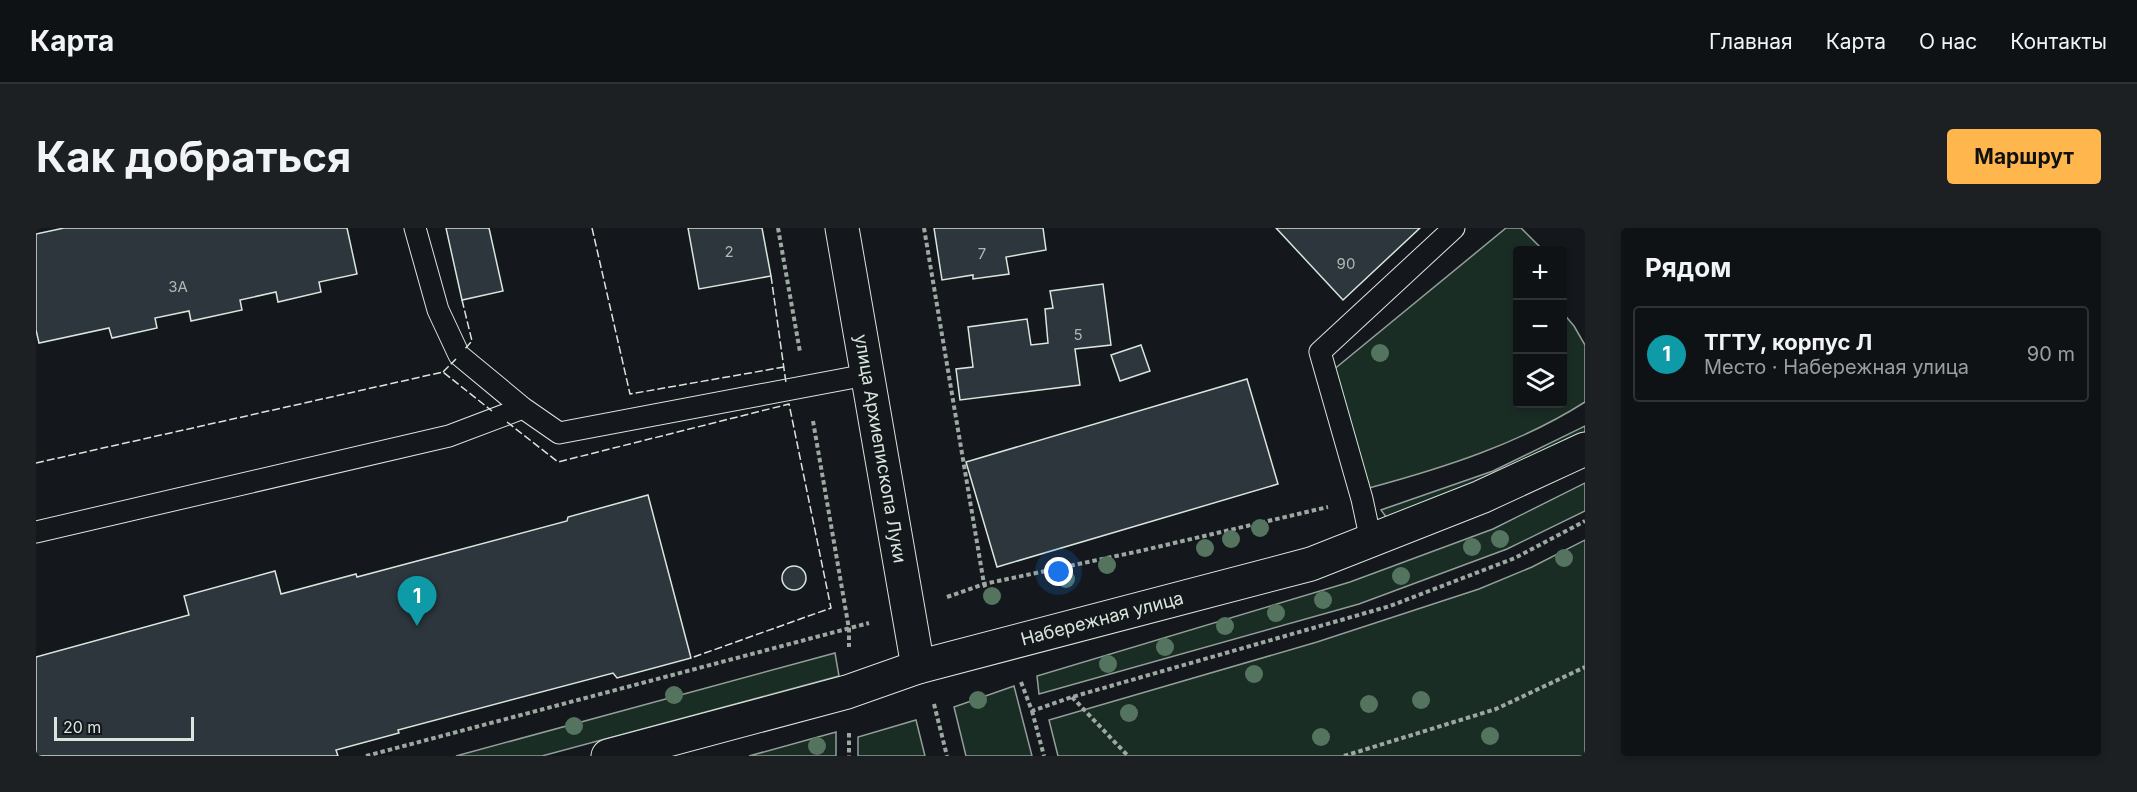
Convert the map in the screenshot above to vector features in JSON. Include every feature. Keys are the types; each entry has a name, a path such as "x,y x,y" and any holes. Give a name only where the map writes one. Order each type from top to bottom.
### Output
{"street":[{"name":"улица Архиепископа Луки","path":"842,228 918,667"},
{"name":"Набережная улица","path":"608,756 848,693 918,667 1311,564 1481,497 1585,449"}],"lane":[{"path":"415,228 438,310 459,355 523,408 559,433 866,375"},
{"path":"1371,541 1362,499 1320,352 1454,228"},
{"path":"36,532 449,436 523,408"}],"path":[{"path":"778,228 849,629 848,693"},
{"path":"924,228 984,584 1032,711 1044,756"},
{"path":"366,756 849,629 984,584 1140,551 1362,499"},
{"path":"1032,711 1072,697 1390,606 1515,558 1585,521"},
{"path":"918,667 933,701 947,756"},
{"path":"1344,756 1496,709 1585,667"},
{"path":"1072,697 1128,756"}],"green space":[{"path":"1506,228 1521,228 1539,246 1513,246 1513,408 1567,408 1567,318 1585,345 1585,402 1534,430 1480,453 1369,488 1332,371"},
{"path":"1585,426 1585,441 1389,521 1381,510 1493,471"},
{"path":"1585,483 1585,511 1507,549 1359,604 1039,694 1037,676 1350,582 1493,529"},
{"path":"1585,540 1585,756 1058,756 1049,720 1317,642 1479,589 1532,567"},
{"path":"835,653 839,676 542,756 456,756"},
{"path":"1014,686 1032,756 966,756 954,707"},
{"path":"916,720 925,756 858,756 858,737"},
{"path":"836,732 836,756 749,756"}],"building":[{"path":"64,228 347,228 357,274 319,282 321,292 278,302 276,292 240,300 242,310 191,321 189,311 155,318 157,328 112,338 109,328 39,343 36,330 36,234"},
{"path":"446,228 489,228 503,291 462,300"},
{"path":"688,228 762,228 771,276 699,289"},
{"path":"934,228 1043,228 1046,250 1006,257 1009,274 973,279 973,275 942,280"},
{"path":"1276,228 1420,228 1343,300"},
{"path":"1103,284 1111,345 1075,349 1080,385 960,400 956,369 973,367 968,327 1027,319 1031,345 1048,343 1045,309 1053,308 1050,291"},
{"path":"1141,345 1150,371 1120,381 1111,355"},
{"path":"1247,379 1278,484 997,567 966,462"},
{"path":"648,495 691,658 617,678 613,673 398,730 399,733 336,750 338,756 36,756 36,657 189,615 184,596 275,571 281,594 356,574 357,577 567,521 568,517"},
{"path":"794,566 803,569 806,578 803,587 794,590 785,587 782,578 785,569"}],"fence":[{"path":"592,228 630,394 784,367"},
{"path":"771,276 786,383"},
{"path":"462,300 472,341 464,350"},
{"path":"443,372 456,359"},
{"path":"36,463 443,372 492,411"},
{"path":"507,422 558,462 789,404 831,608 691,658"}],"place":[{"name":"ТГТУ, корпус Л","path":"417,626"}]}
